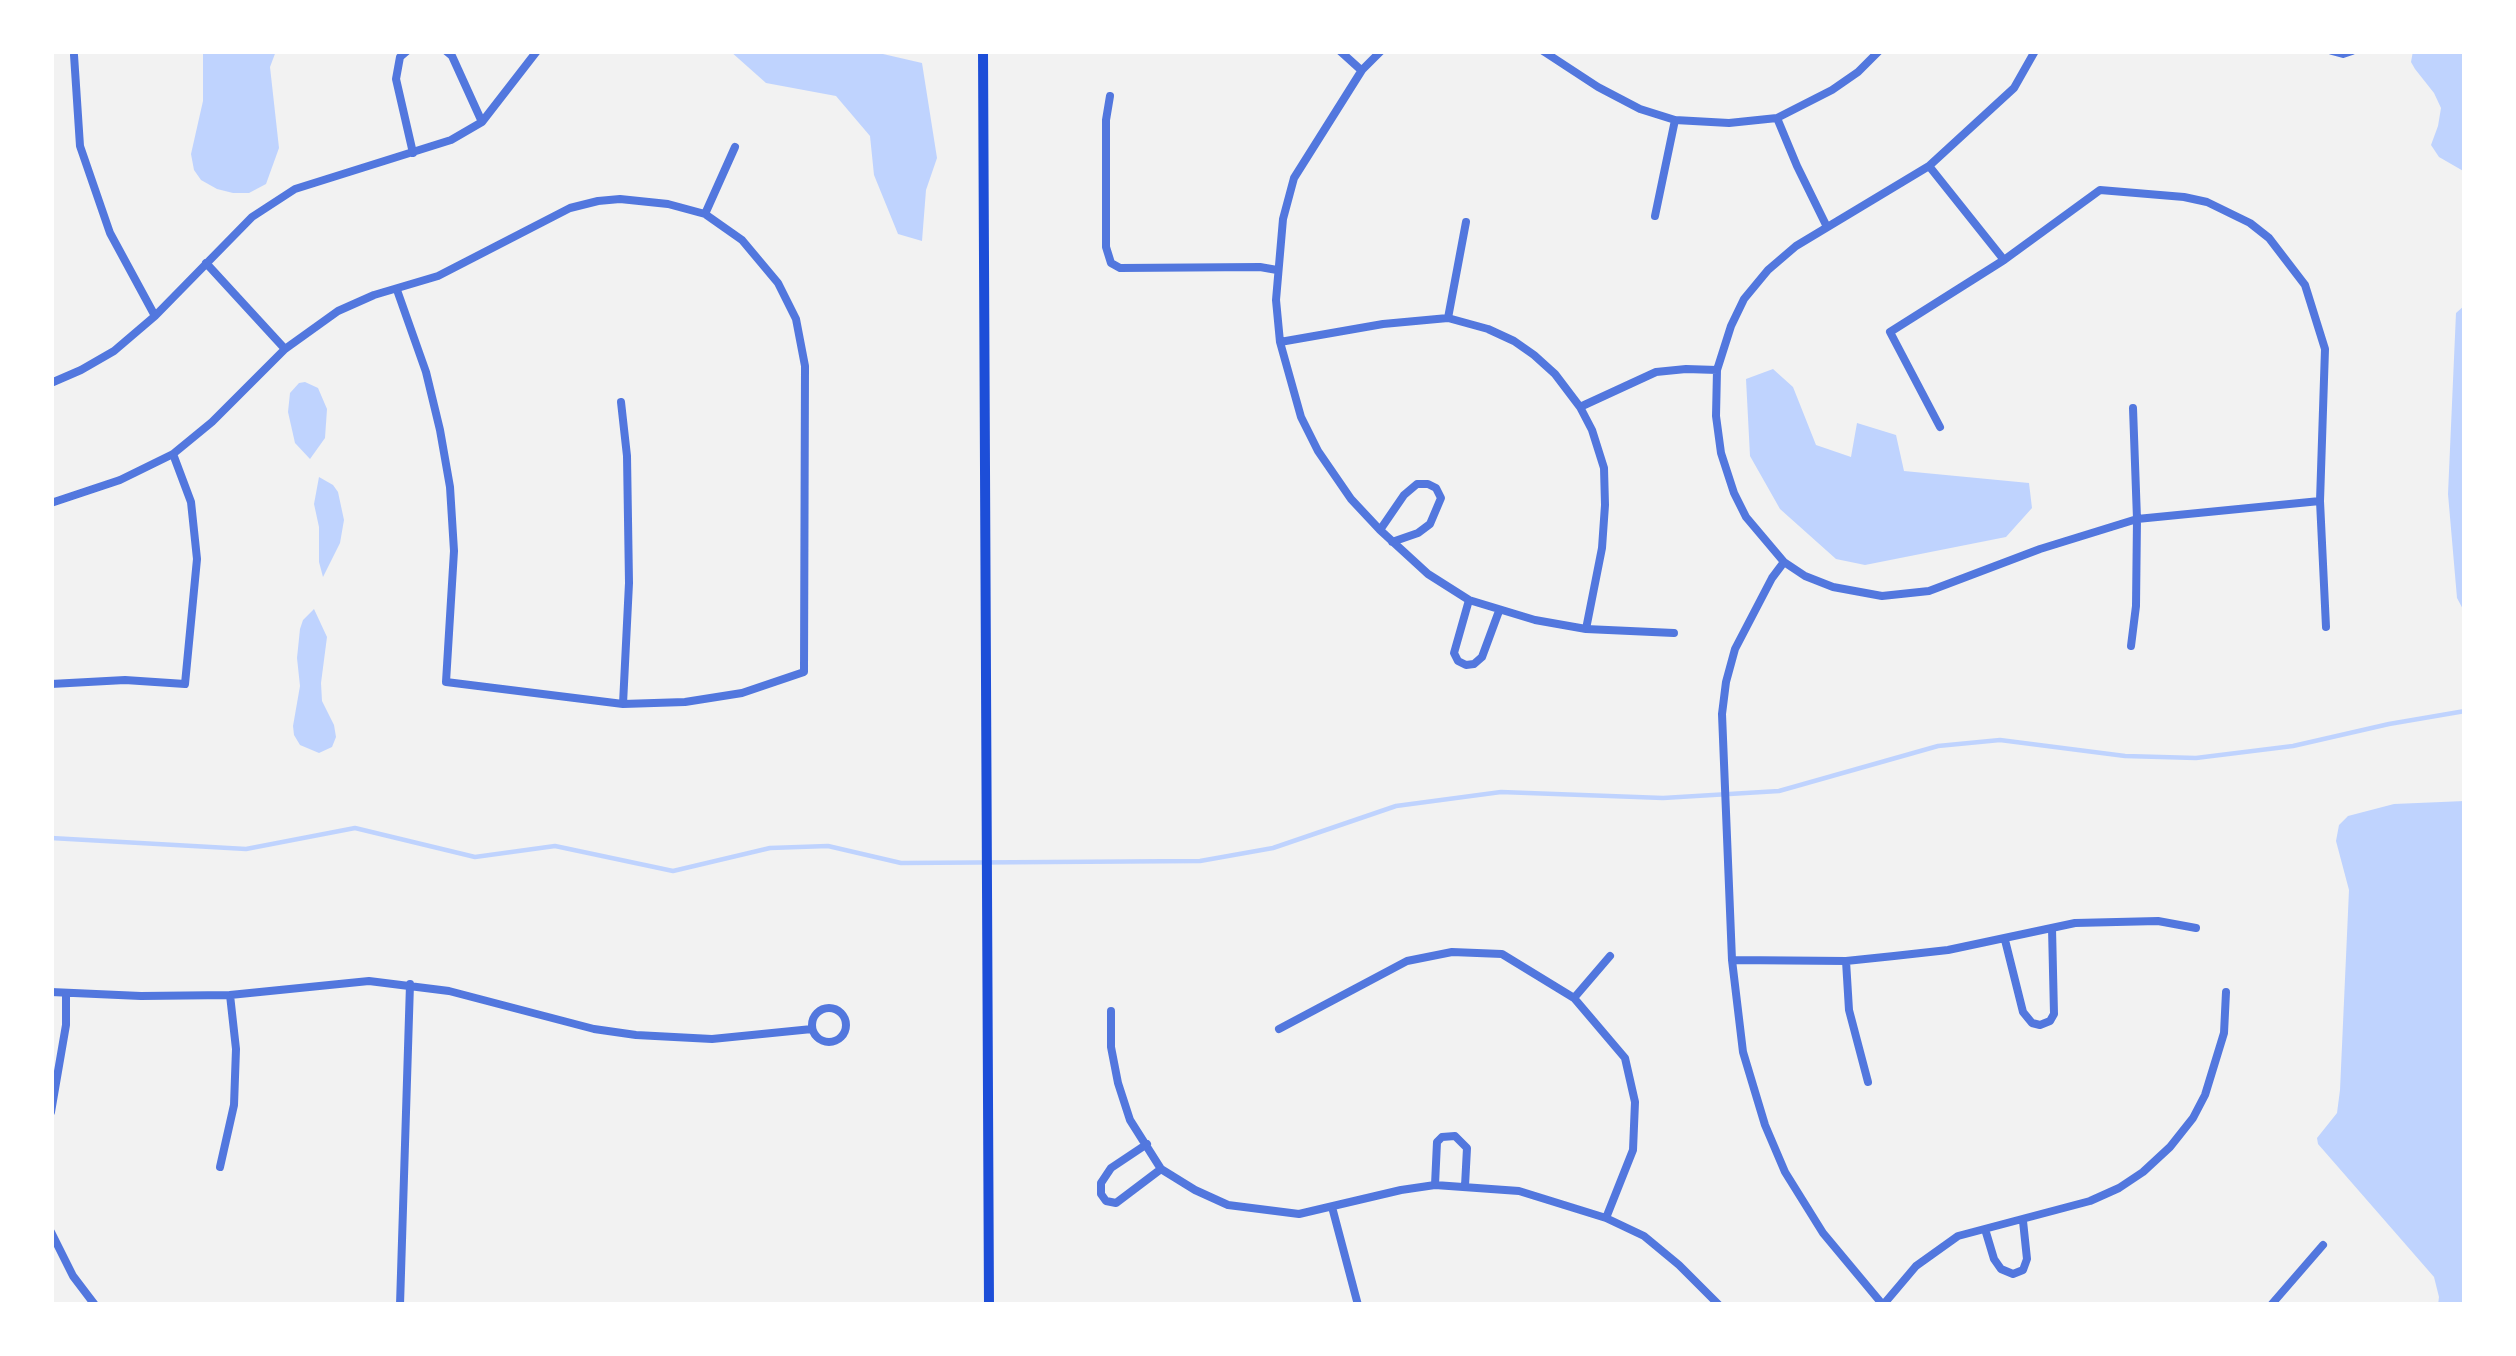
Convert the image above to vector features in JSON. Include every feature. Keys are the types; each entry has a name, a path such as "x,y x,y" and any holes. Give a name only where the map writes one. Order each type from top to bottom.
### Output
{"main road":[{"path":"983,51 989,1305"}],"street":[{"path":"407,51 400,57 396,80 413,153"},
{"path":"446,51 482,122"},
{"path":"51,382 114,352 252,218 295,189 451,140 482,122 537,51"},
{"path":"1340,51 1362,70"},
{"path":"1381,51 1362,70 1294,178 1283,219 1276,300 1280,342 1301,417 1318,451 1351,499 1392,542 1428,574 1469,600 1499,611 1586,628 1674,633"},
{"path":"1543,51 1640,109 1675,120 1729,123 1777,118 1832,90 1879,51"},
{"path":"2035,51 2014,88 1929,166 1796,246 1744,299 1717,370 1717,416 1720,454 1747,517 1784,562 1805,576 1833,587 1882,596 1953,584 2041,549 2137,519 2320,501"},
{"path":"2332,51 2352,51"},
{"path":"74,55 80,146 110,233 155,316"},
{"path":"1110,95 1106,247 1111,263 1120,268 1277,269"},
{"path":"1777,118 1827,227"},
{"path":"1655,217 1675,120"},
{"path":"705,214 735,146"},
{"path":"1929,166 2004,260"},
{"path":"1940,427 1890,332 2004,260 2101,190 2185,197 2250,223 2270,238 2305,285 2325,350 2320,501 2326,627"},
{"path":"51,503 120,480 172,454 212,422 285,349 338,311 374,295 438,276 570,208 620,199 668,204 705,214 742,240 778,283 796,319 805,366 804,672 742,694 623,704 446,682 454,551 450,487 426,372 397,290"},
{"path":"1448,318 1466,222"},
{"path":"206,262 285,349"},
{"path":"1280,342 1448,318 1514,341 1555,374 1580,406 1604,469 1602,548 1586,628"},
{"path":"1580,406 1657,372 1717,370"},
{"path":"621,401 629,583 623,704"},
{"path":"2131,646 2137,519 2133,408"},
{"path":"51,683 185,684 197,559 191,502 172,454"},
{"path":"1380,530 1403,495 1417,484 1436,488 1441,498 1430,524 1392,542"},
{"path":"1784,562 1735,649 1722,714 1732,960 1743,1052 1778,1156 1823,1233 1883,1305 1916,1266 1958,1236 2090,1202 2144,1172 2193,1118 2216,1066 2226,992"},
{"path":"1469,600 1454,653 1466,664 1482,657 1499,611"},
{"path":"1732,960 1846,962 1948,950 2075,923 2118,920 2196,928"},
{"path":"2005,940 2023,1012 2032,1023 2041,1025 2054,1014 2052,928"},
{"path":"1280,1029 1407,962 1452,952 1502,954 1574,998 1625,1058 1635,1102 1633,1150 1606,1218"},
{"path":"1574,998 1610,956"},
{"path":"1846,962 1850,1010 1868,1082"},
{"path":"51,992 230,995 369,981 449,991 635,1035 712,1039 812,1029"},
{"path":"400,1305 410,984"},
{"path":"51,1112 66,1025 66,994"},
{"path":"220,1167 234,1105 236,1049 230,995"},
{"path":"825,1008 836,1009 846,1021 844,1033 835,1041 824,1041 812,1029 815,1013 825,1008"},
{"path":"1112,1011 1111,1047 1130,1120 1161,1169 1195,1190 1228,1204 1299,1214 1435,1186 1519,1191 1606,1218 1644,1236 1719,1305"},
{"path":"1435,1186 1437,1142 1455,1136 1467,1148 1465,1186"},
{"path":"1147,1144 1111,1168 1101,1194 1106,1202 1116,1204 1161,1169"},
{"path":"1332,1207 1358,1305"},
{"path":"1985,1229 1994,1259 2013,1274 2023,1270 2029,1250 2023,1221"},
{"path":"51,1232 73,1276 95,1305"},
{"path":"2271,1305 2323,1245"}],"water":[{"path":"203,51 276,51 270,67 279,148 266,184 249,193 217,189 194,170 191,154 203,101"},
{"path":"730,51 870,51 922,63 937,158 926,190 922,241 898,234 874,175 870,136 836,96 766,83"},
{"path":"2413,51 2465,51 2465,172 2439,157 2431,145 2441,108 2411,62"},
{"path":"2465,305 2465,613 2457,598 2448,494 2456,313"},
{"path":"1773,369 1793,387 1816,445 1851,457 1857,423 1896,435 1904,471 2029,483 2032,508 2006,537 1865,565 1836,559 1780,509 1750,456 1746,379"},
{"path":"305,382 318,388 327,409 325,438 310,459 295,443 288,412 290,393"},
{"path":"319,477 338,492 344,520 340,543 323,577 314,504"},
{"path":"314,609 327,637 322,701 336,737 332,747 319,753 300,745 293,726 300,686 300,629"},
{"path":"2465,801 2465,1305 2438,1305 2434,1277 2317,1138 2337,1113 2340,1090 2349,890 2336,841 2339,825 2348,816 2394,804"}],"waterway":[{"path":"51,838 246,849 355,828 475,857 555,846 673,871 770,848 828,846 901,863 1200,861 1273,848 1396,806 1501,792 1663,798 1779,791 1938,746 2000,740 2125,756 2196,758 2293,746 2465,711"}]}
